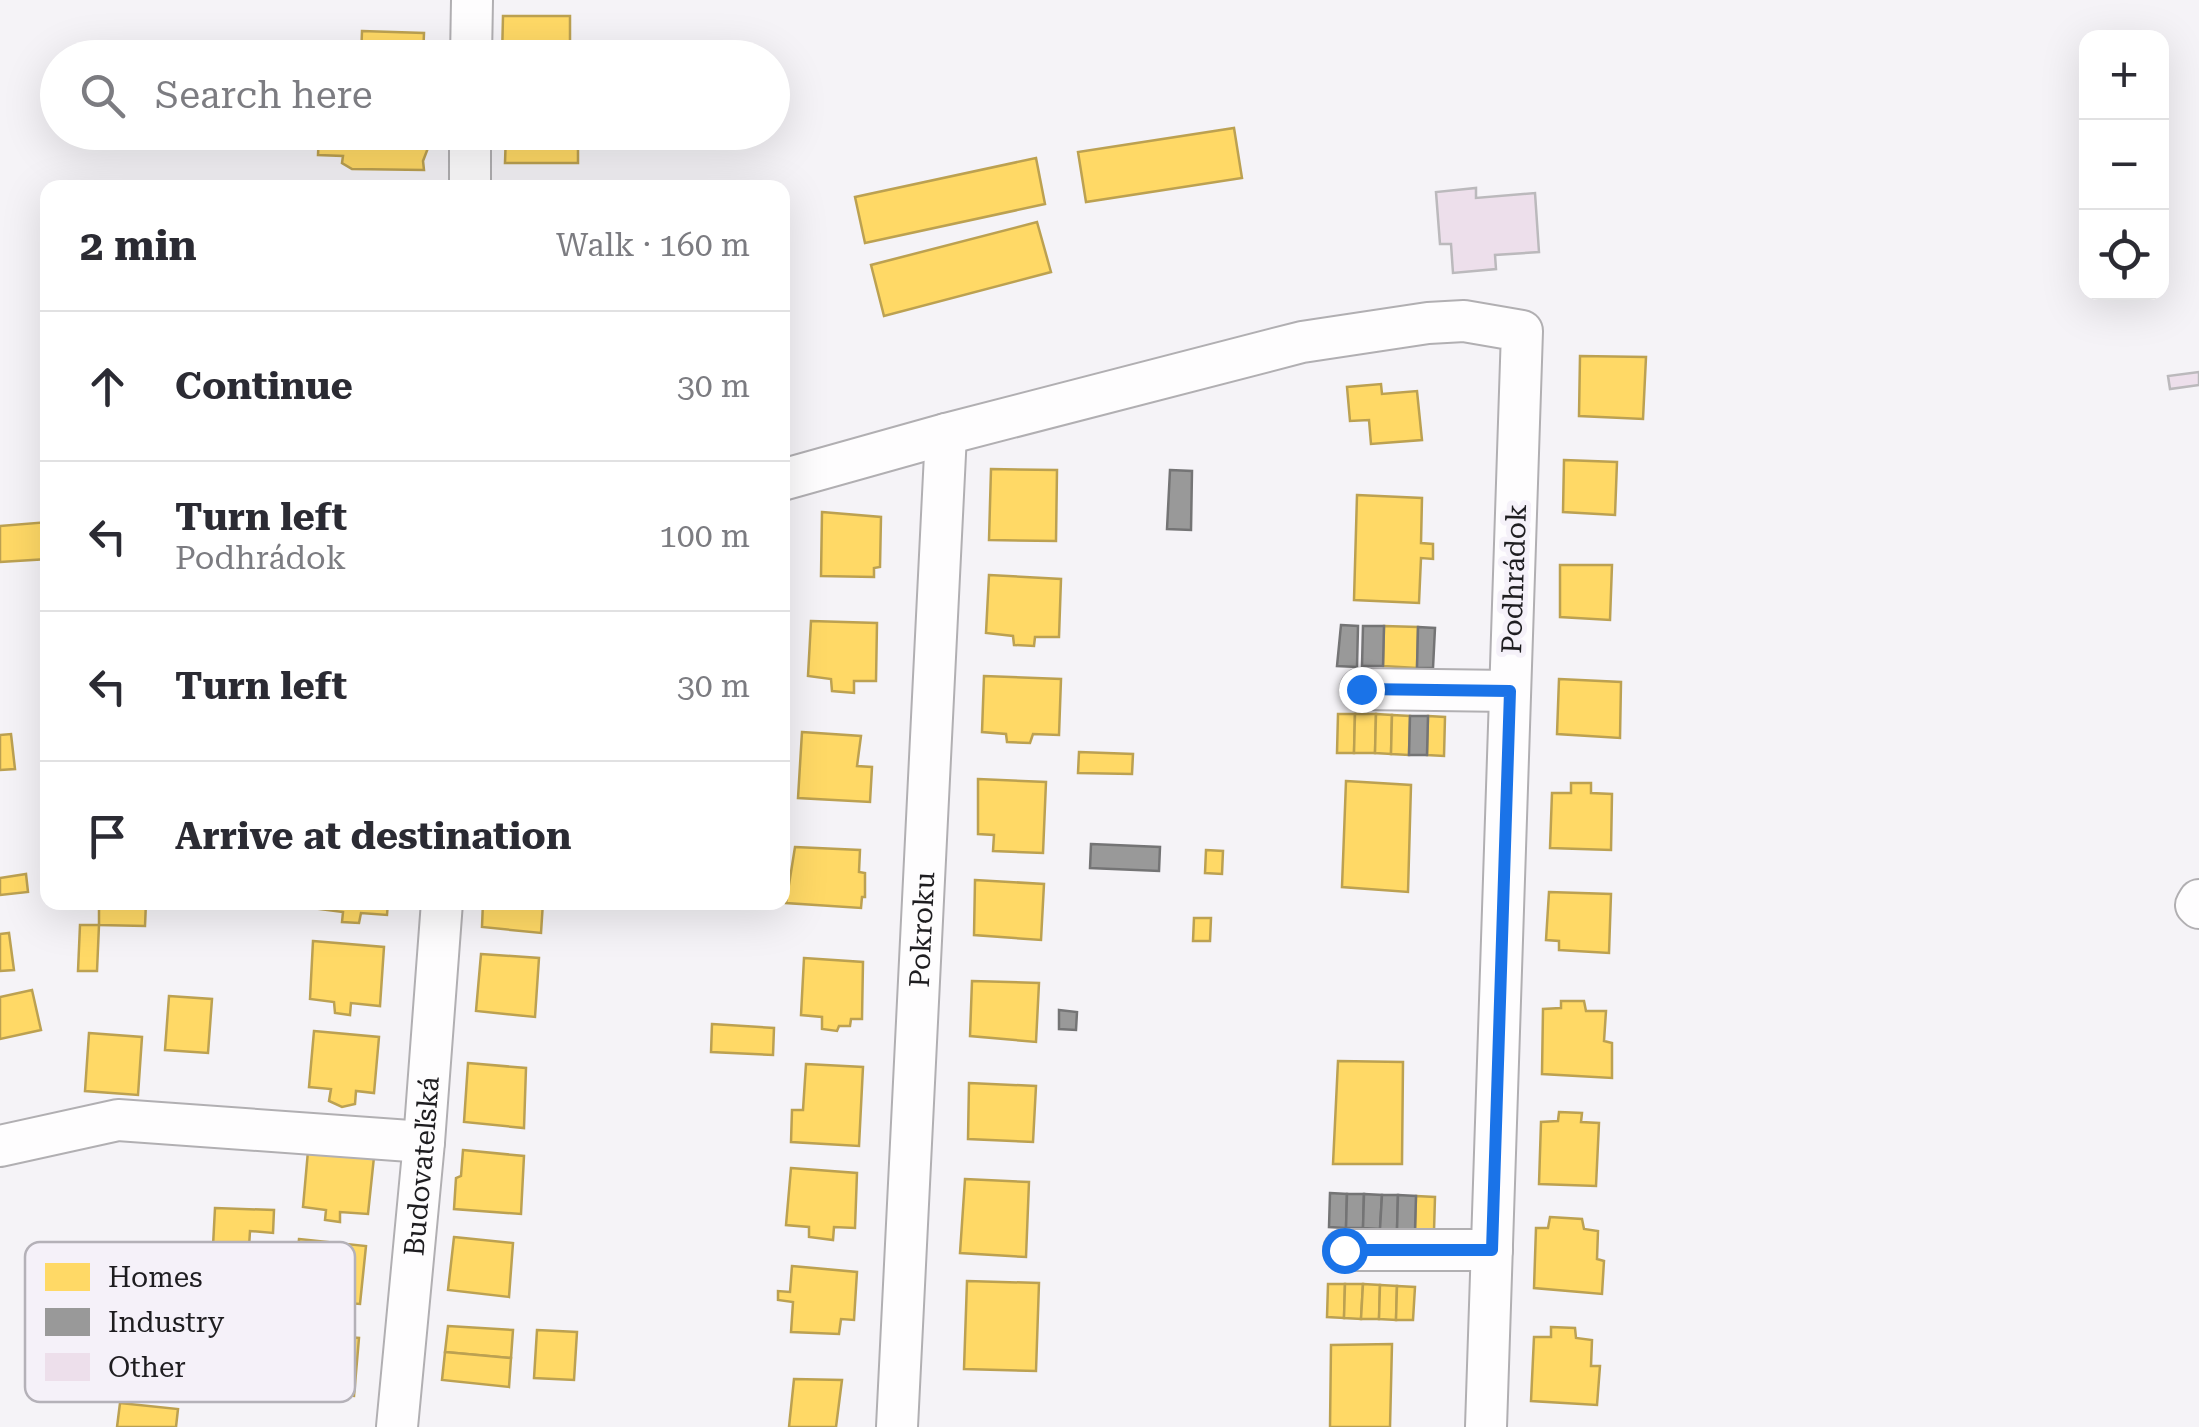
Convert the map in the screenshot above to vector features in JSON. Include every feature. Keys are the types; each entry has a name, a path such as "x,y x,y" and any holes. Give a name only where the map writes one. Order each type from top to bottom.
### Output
{"street":[{"path":"471,40 472,0"},
{"path":"470,150 470,180"},
{"name":"Podhrádok","path":"946,434 1302,342 1446,322 1522,332 1486,1427"},
{"path":"790,478 946,434"},
{"name":"Pokroku","path":"897,1427 946,434"},
{"path":"1361,689 1510,691"},
{"name":"Budovateľská","path":"397,1427 441,910"},
{"path":"0,1146 118,1120 424,1142"},
{"path":"1344,1250 1492,1250"}],"building: Homes":[{"path":"503,16 570,16 570,40 502,40"},
{"path":"362,31 424,33 424,40 362,40"},
{"path":"1234,128 1242,178 1086,202 1078,152"},
{"path":"318,150 427,150 424,170 352,169 342,163 343,156 318,155"},
{"path":"505,150 578,150 578,163 505,163"},
{"path":"1036,158 1045,204 865,243 855,197"},
{"path":"1037,222 1051,272 884,316 871,265"},
{"path":"1580,356 1646,357 1643,419 1579,416"},
{"path":"1381,384 1382,394 1417,391 1422,440 1371,444 1369,420 1350,421 1347,387"},
{"path":"1564,460 1617,462 1615,515 1563,512"},
{"path":"991,469 1057,470 1056,541 989,540"},
{"path":"1357,495 1422,498 1421,543 1433,544 1433,559 1421,558 1419,603 1354,600"},
{"path":"822,512 881,517 880,567 874,568 874,577 821,576"},
{"path":"40,523 40,560 0,562 0,526"},
{"path":"1560,565 1612,565 1610,620 1560,617"},
{"path":"989,575 1061,579 1059,637 1035,637 1034,646 1014,645 1013,636 986,633"},
{"path":"811,621 877,623 876,681 854,681 854,693 832,691 831,679 808,676"},
{"path":"1384,626 1418,627 1417,668 1383,666"},
{"path":"984,676 1061,679 1059,735 1033,734 1030,743 1007,742 1006,734 982,732"},
{"path":"1559,679 1621,682 1620,738 1557,734"},
{"path":"1338,714 1355,714 1354,753 1337,753"},
{"path":"1355,714 1376,714 1375,753 1354,753"},
{"path":"1376,714 1392,715 1391,754 1375,753"},
{"path":"1392,715 1410,716 1409,755 1391,754"},
{"path":"1428,716 1445,717 1444,756 1427,755"},
{"path":"802,732 861,736 857,766 872,767 870,802 798,798"},
{"path":"11,734 15,769 0,770 0,735"},
{"path":"1079,752 1133,754 1132,774 1078,773"},
{"path":"978,779 1046,782 1043,853 993,851 994,835 978,834"},
{"path":"1346,781 1411,785 1408,892 1342,887"},
{"path":"1571,783 1591,783 1591,793 1612,794 1611,850 1550,848 1552,793 1571,793"},
{"path":"795,847 860,850 859,872 865,873 865,897 861,908 790,903"},
{"path":"1206,850 1223,851 1222,874 1205,873"},
{"path":"26,874 28,892 0,895 0,878"},
{"path":"975,880 1044,884 1041,940 974,935"},
{"path":"1549,892 1611,894 1609,953 1559,950 1559,941 1546,940"},
{"path":"99,910 146,910 145,926 99,925"},
{"path":"327,910 387,910 387,915 361,913 359,923 342,922 343,912"},
{"path":"483,910 542,910 541,933 482,927"},
{"path":"1194,918 1211,918 1210,941 1193,941"},
{"path":"80,925 99,925 97,971 78,971"},
{"path":"9,933 14,970 0,971 0,934"},
{"path":"313,941 384,947 380,1006 351,1003 350,1015 335,1013 334,1002 310,999"},
{"path":"481,954 539,958 535,1017 476,1011"},
{"path":"804,958 863,962 862,1019 851,1019 850,1026 839,1026 837,1031 822,1029 822,1017 801,1015"},
{"path":"972,981 1039,983 1036,1042 970,1036"},
{"path":"32,990 41,1030 0,1039 0,997"},
{"path":"169,996 212,999 208,1053 165,1050"},
{"path":"1561,1001 1584,1001 1586,1011 1606,1011 1604,1041 1612,1043 1612,1078 1542,1074 1543,1009 1561,1008"},
{"path":"712,1024 774,1028 773,1055 711,1052"},
{"path":"314,1031 379,1037 374,1093 356,1091 355,1104 342,1107 329,1101 331,1089 309,1087"},
{"path":"89,1033 142,1037 138,1095 85,1091"},
{"path":"1338,1061 1403,1062 1402,1164 1333,1164"},
{"path":"468,1063 526,1068 524,1128 464,1122"},
{"path":"806,1064 863,1067 859,1146 791,1142 792,1110 803,1110"},
{"path":"969,1083 1036,1086 1033,1142 968,1139"},
{"path":"1559,1112 1582,1113 1581,1122 1599,1123 1596,1186 1539,1184 1541,1122 1558,1121"},
{"path":"463,1150 524,1156 521,1214 454,1209"},
{"path":"308,1151 374,1157 368,1214 340,1212 340,1222 325,1220 326,1210 303,1207"},
{"path":"791,1168 857,1173 855,1228 834,1227 833,1240 809,1237 809,1227 786,1225"},
{"path":"965,1179 1029,1182 1026,1257 960,1253"},
{"path":"1416,1196 1435,1197 1434,1231 1415,1230"},
{"path":"215,1208 274,1210 273,1233 250,1231 249,1242 213,1242"},
{"path":"1550,1217 1582,1219 1584,1229 1598,1231 1597,1259 1604,1261 1602,1294 1534,1288 1536,1228 1548,1228"},
{"path":"454,1237 513,1243 509,1297 448,1290"},
{"path":"355,1245 366,1246 360,1304 355,1304"},
{"path":"792,1266 857,1272 854,1320 841,1319 839,1334 791,1332 793,1302 778,1300 778,1291 790,1292"},
{"path":"967,1281 1039,1283 1036,1371 964,1369"},
{"path":"1328,1284 1345,1284 1344,1318 1327,1317"},
{"path":"1345,1284 1363,1284 1361,1319 1344,1318"},
{"path":"1363,1284 1380,1285 1379,1319 1361,1319"},
{"path":"1380,1285 1397,1286 1396,1320 1379,1319"},
{"path":"1397,1286 1415,1287 1413,1320 1396,1320"},
{"path":"448,1326 513,1330 511,1358 445,1352"},
{"path":"1551,1327 1575,1328 1576,1338 1592,1340 1591,1366 1600,1366 1597,1405 1531,1401 1534,1337 1551,1337"},
{"path":"537,1330 577,1332 574,1380 534,1378"},
{"path":"355,1338 359,1338 355,1384"},
{"path":"1392,1344 1390,1427 1330,1427 1331,1345"},
{"path":"445,1352 511,1358 509,1387 442,1380"},
{"path":"794,1379 842,1380 836,1427 789,1427"},
{"path":"120,1403 178,1409 176,1427 117,1427"}],"building: Industry":[{"path":"1170,470 1192,471 1191,530 1167,529"},
{"path":"1341,625 1358,626 1357,667 1337,666"},
{"path":"1363,626 1384,626 1383,666 1362,666"},
{"path":"1418,627 1435,628 1433,668 1417,668"},
{"path":"1410,716 1428,716 1427,755 1409,755"},
{"path":"1091,844 1160,847 1159,871 1090,868"},
{"path":"1059,1010 1077,1012 1076,1030 1059,1029"},
{"path":"1330,1193 1347,1194 1346,1228 1329,1227"},
{"path":"1347,1194 1364,1194 1363,1228 1346,1228"},
{"path":"1364,1194 1382,1195 1380,1229 1363,1228"},
{"path":"1382,1195 1398,1195 1397,1230 1380,1229"},
{"path":"1398,1195 1416,1196 1415,1230 1397,1230"}],"building: Other":[{"path":"1476,188 1476,198 1535,193 1539,252 1495,255 1496,269 1453,273 1451,244 1440,244 1436,192"},
{"path":"2199,372 2199,385 2170,389 2168,376"}],"route":[{"path":"1344,1250 1492,1250 1510,691 1361,689"}]}
